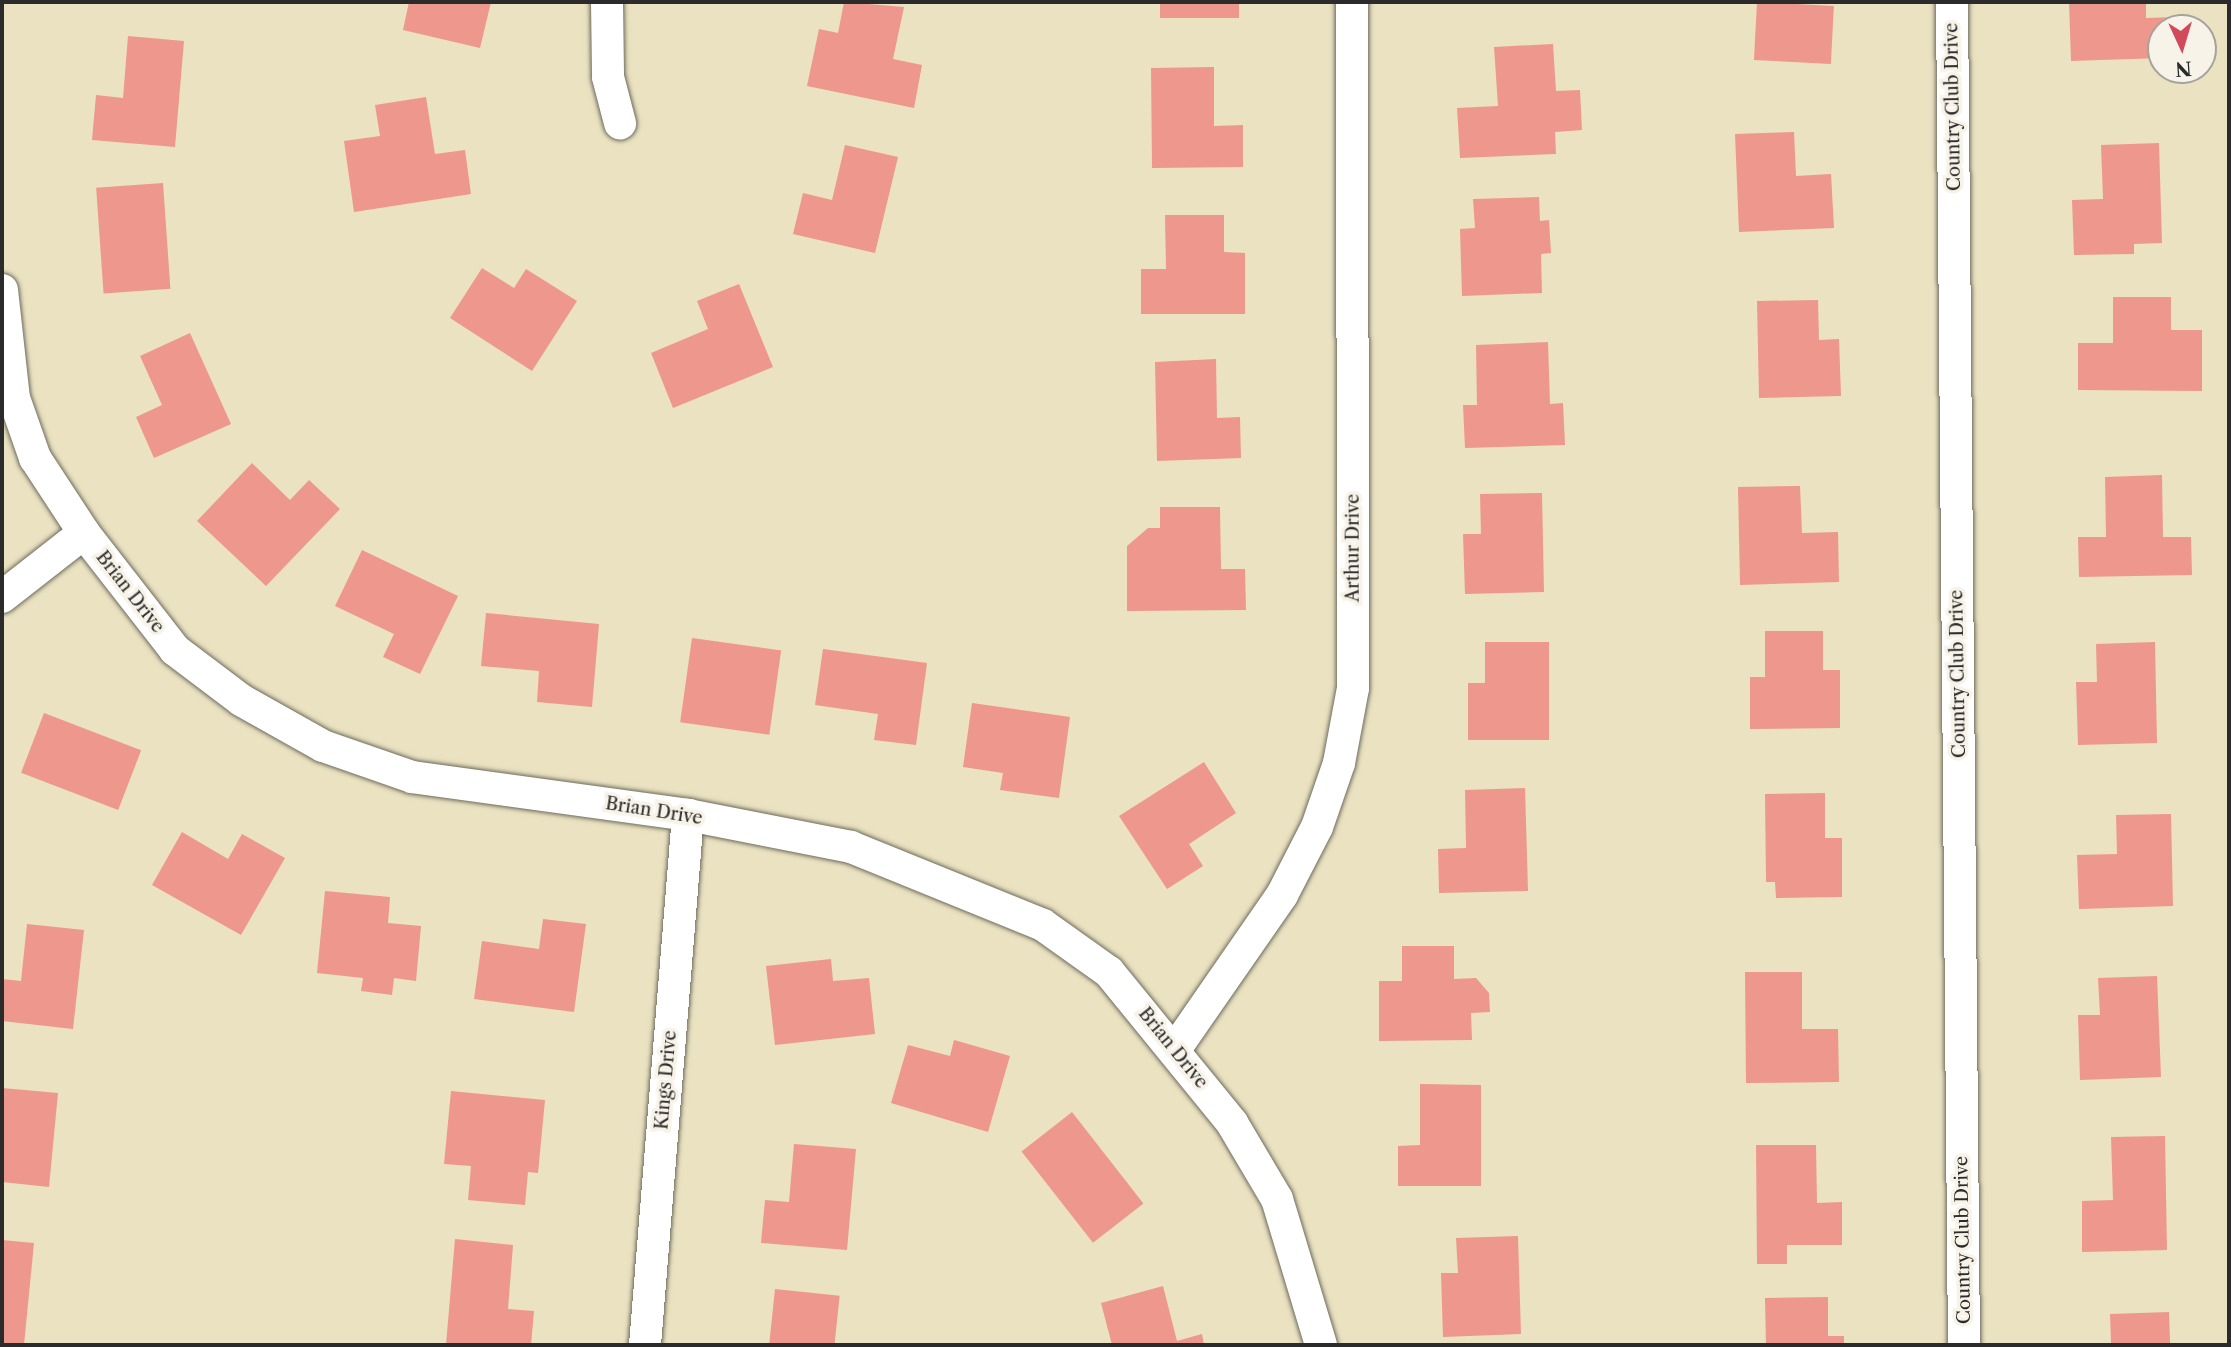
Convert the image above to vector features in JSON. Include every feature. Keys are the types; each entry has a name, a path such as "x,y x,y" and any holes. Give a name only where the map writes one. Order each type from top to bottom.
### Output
{"street":[{"path":"607,2 607,77 620,123"},
{"name":"Arthur Drive","path":"1176,1048 1282,895 1317,827 1339,763 1353,688 1352,2"},
{"name":"Country Club Drive","path":"1952,2 1964,1345"},
{"name":"Brian Drive","path":"2,290 14,398 35,458 84,533 175,650 241,700 323,746 412,777 688,815 851,847 1043,925 1109,972 1176,1048 1277,1199 1321,1345"},
{"path":"2,597 84,533"},
{"name":"Kings Drive","path":"645,1345 688,815"}],"building":[{"path":"409,2 491,2 480,48 403,30"},
{"path":"844,2 904,7 893,59 922,65 914,108 807,86 819,29 838,33"},
{"path":"1160,2 1239,2 1239,18 1160,18"},
{"path":"1757,2 1834,6 1831,64 1754,60"},
{"path":"2069,2 2146,2 2147,58 2071,61"},
{"path":"128,36 184,41 175,147 92,140 96,95 123,98"},
{"path":"1553,44 1556,91 1580,90 1582,130 1555,132 1556,154 1460,158 1457,108 1498,106 1494,47"},
{"path":"1214,67 1214,126 1243,125 1243,167 1152,168 1151,68"},
{"path":"426,97 435,154 465,150 471,194 354,212 344,141 380,136 375,105"},
{"path":"1794,132 1796,176 1831,174 1834,228 1739,232 1735,134"},
{"path":"2159,143 2162,243 2134,244 2134,254 2074,255 2072,200 2103,199 2101,145"},
{"path":"845,145 898,157 875,253 793,234 803,193 832,200"},
{"path":"163,183 170,289 104,293 96,188"},
{"path":"1539,197 1540,221 1549,220 1551,253 1541,254 1542,293 1462,296 1460,229 1475,228 1473,199"},
{"path":"1165,215 1224,215 1224,252 1245,253 1245,314 1141,314 1141,269 1166,269"},
{"path":"482,268 514,288 526,269 577,301 532,371 450,318"},
{"path":"739,284 773,367 673,408 651,353 708,329 697,301"},
{"path":"2113,297 2171,297 2171,330 2202,330 2202,391 2078,390 2078,343 2113,343"},
{"path":"1818,300 1819,340 1839,339 1841,396 1759,398 1757,301"},
{"path":"190,333 231,424 154,458 136,417 162,405 140,356"},
{"path":"1548,342 1550,404 1563,403 1565,445 1465,448 1463,405 1477,405 1476,345"},
{"path":"1216,359 1217,418 1240,417 1241,458 1157,461 1155,362"},
{"path":"252,463 290,500 309,480 340,509 266,586 197,521"},
{"path":"2162,475 2163,537 2191,537 2192,575 2079,577 2078,537 2106,537 2105,477"},
{"path":"1800,486 1802,533 1838,532 1839,582 1740,585 1738,487"},
{"path":"1542,493 1544,592 1465,594 1463,534 1481,534 1480,494"},
{"path":"1160,507 1220,507 1221,569 1245,569 1246,610 1127,611 1127,546 1148,528 1160,528"},
{"path":"362,550 458,596 420,674 383,657 394,634 335,606"},
{"path":"486,613 599,624 592,707 537,702 539,671 481,666"},
{"path":"1765,631 1823,631 1823,670 1840,670 1840,728 1750,729 1750,677 1765,677"},
{"path":"692,638 781,651 769,735 680,722"},
{"path":"1485,642 1549,642 1549,740 1468,740 1468,683 1485,683"},
{"path":"2155,642 2157,743 2078,745 2076,682 2097,682 2096,644"},
{"path":"823,649 927,663 916,745 874,740 878,714 815,705"},
{"path":"972,703 1070,717 1059,798 1000,790 1003,773 963,767"},
{"path":"44,713 141,750 118,810 21,773"},
{"path":"1204,762 1236,813 1189,844 1203,866 1167,889 1119,816"},
{"path":"1525,788 1528,891 1439,893 1438,849 1466,848 1465,790"},
{"path":"1825,793 1825,838 1842,838 1842,897 1776,898 1775,882 1766,882 1765,794"},
{"path":"2171,814 2173,906 2079,909 2077,855 2117,854 2116,815"},
{"path":"182,832 228,859 242,834 285,858 241,935 152,885"},
{"path":"325,891 390,897 388,923 421,926 416,981 394,978 392,995 361,991 363,978 317,973"},
{"path":"543,919 586,924 574,1012 474,999 482,941 539,949"},
{"path":"27,924 84,930 73,1029 2,1021 2,979 21,981"},
{"path":"1402,946 1454,946 1454,979 1476,978 1489,993 1490,1012 1471,1013 1472,1040 1379,1041 1379,981 1402,981"},
{"path":"831,959 833,981 869,978 875,1034 775,1045 766,966"},
{"path":"1745,972 1802,972 1802,1029 1838,1029 1839,1082 1746,1083"},
{"path":"2157,976 2161,1077 2080,1080 2078,1015 2100,1015 2098,978"},
{"path":"954,1040 1010,1056 988,1132 891,1103 908,1045 950,1056"},
{"path":"1420,1084 1481,1085 1481,1186 1398,1186 1398,1146 1420,1145"},
{"path":"2,1088 58,1093 49,1187 2,1182"},
{"path":"451,1091 545,1100 538,1173 528,1172 525,1205 468,1200 471,1166 444,1164"},
{"path":"1072,1112 1143,1203 1093,1243 1022,1151"},
{"path":"2165,1136 2167,1250 2082,1252 2082,1201 2113,1200 2111,1137"},
{"path":"794,1144 856,1149 847,1250 761,1243 765,1200 789,1202"},
{"path":"1756,1145 1816,1145 1817,1203 1842,1202 1842,1245 1787,1245 1787,1264 1757,1264"},
{"path":"1518,1236 1521,1334 1443,1337 1441,1273 1458,1273 1456,1238"},
{"path":"455,1239 513,1245 508,1309 534,1311 531,1345 446,1345"},
{"path":"2,1240 34,1243 24,1345 2,1345"},
{"path":"1163,1286 1177,1341 1202,1334 1204,1345 1112,1345 1101,1303"},
{"path":"775,1289 840,1296 834,1345 769,1345"},
{"path":"1828,1297 1828,1336 1844,1336 1844,1345 1766,1345 1765,1298"},
{"path":"2169,1312 2170,1345 2111,1345 2110,1314"}]}
